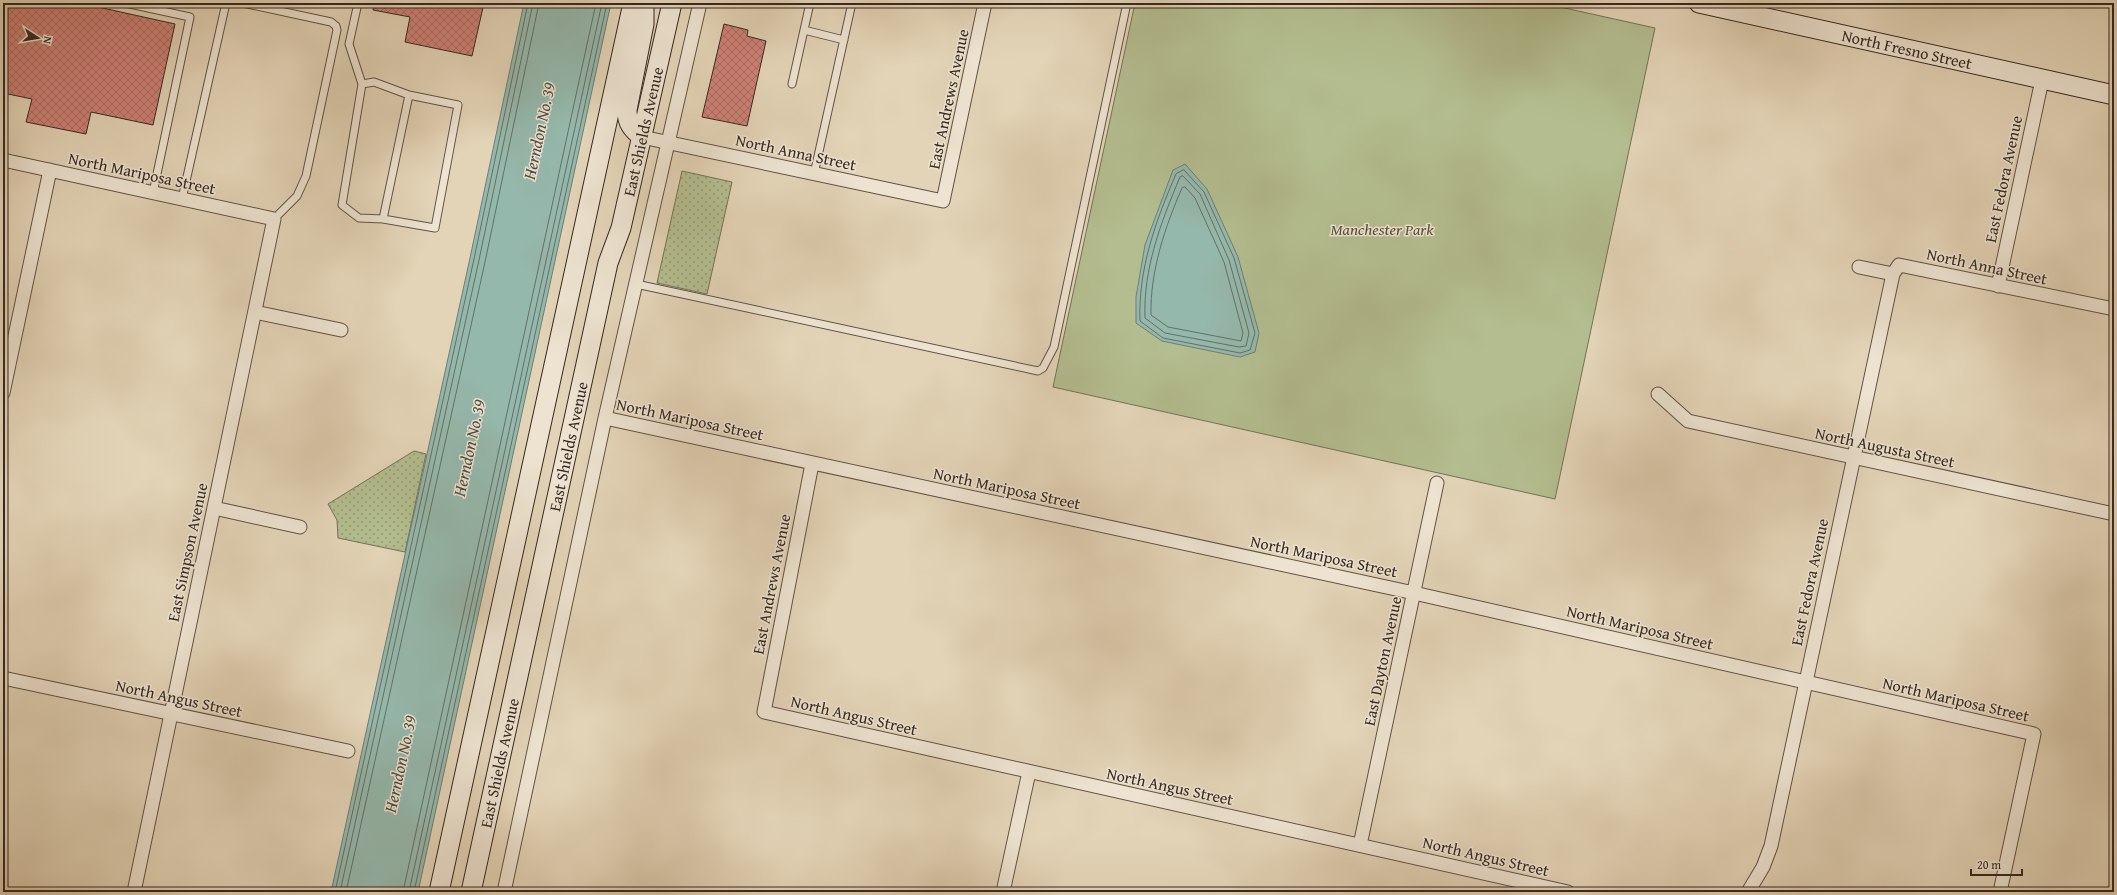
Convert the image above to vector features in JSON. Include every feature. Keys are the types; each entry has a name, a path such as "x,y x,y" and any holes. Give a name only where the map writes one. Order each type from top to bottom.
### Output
{"main road":[{"name":"East Shields Avenue","path":"439,892 633,3"},
{"path":"642,137 633,129 627,120 627,110 644,24 644,3"},
{"name":"East Shields Avenue","path":"471,892 608,262 621,228 672,3"},
{"name":"North Fresno Street","path":"1699,3 2114,95"}],"street":[{"path":"504,892 605,418 700,3"},
{"name":"East Andrews Avenue","path":"943,201 985,3"},
{"name":"East Fedora Avenue","path":"1998,286 2042,80"},
{"name":"North Anna Street","path":"642,137 943,201"},
{"name":"North Mariposa Street","path":"3,160 274,219"},
{"path":"3,393 50,170"},
{"name":"East Simpson Avenue","path":"134,892 274,219"},
{"name":"North Anna Street","path":"1893,274 1899,265 2114,309"},
{"path":"1859,267 1893,274"},
{"name":"East Fedora Avenue","path":"1748,892 1763,866 1771,846 1893,274"},
{"path":"255,312 341,330"},
{"name":"North Augusta Street","path":"1658,394 1688,421 2114,514"},
{"name":"North Mariposa Street","path":"605,418 1414,593 2034,734 2000,892"},
{"name":"East Andrews Avenue","path":"764,712 812,464"},
{"name":"East Dayton Avenue","path":"1360,845 1437,483"},
{"path":"214,508 300,527"},
{"name":"North Angus Street","path":"3,678 348,751"},
{"name":"North Angus Street","path":"764,712 1568,892"},
{"path":"1003,892 1029,772"}],"lane":[{"path":"125,3 190,17 153,193"},
{"path":"182,199 226,3"},
{"path":"243,3 331,22 336,26 337,30 306,176 297,196 274,219"},
{"path":"358,3 349,44 362,84 342,205 359,218 384,219 435,228 458,104 409,95 374,82 362,84"},
{"path":"792,84 810,3"},
{"path":"814,174 852,3"},
{"path":"636,284 1038,371 1043,368 1054,347 1127,3"},
{"path":"804,30 844,40"},
{"path":"384,219 409,95"}],"green space":[{"name":"Manchester Park","path":"1135,3 1542,3 1655,28 1555,499 1053,387"},
{"path":"682,171 732,182 707,294 657,283"},
{"path":"414,451 426,454 405,552 338,538 337,520 328,504"}],"water":[{"name":"Herndon No. 39","path":"524,3 611,3 418,892 331,892 470,258"},
{"path":"1185,164 1207,189 1238,257 1259,333 1255,352 1240,357 1162,341 1136,323 1136,297 1145,245 1173,170"}],"building":[{"path":"3,3 80,3 175,24 153,125 91,112 86,134 26,122 32,99 3,93"},
{"path":"374,3 484,3 472,56 405,42 410,17 373,10"},
{"path":"724,24 748,30 747,36 766,41 747,126 702,117"}]}
